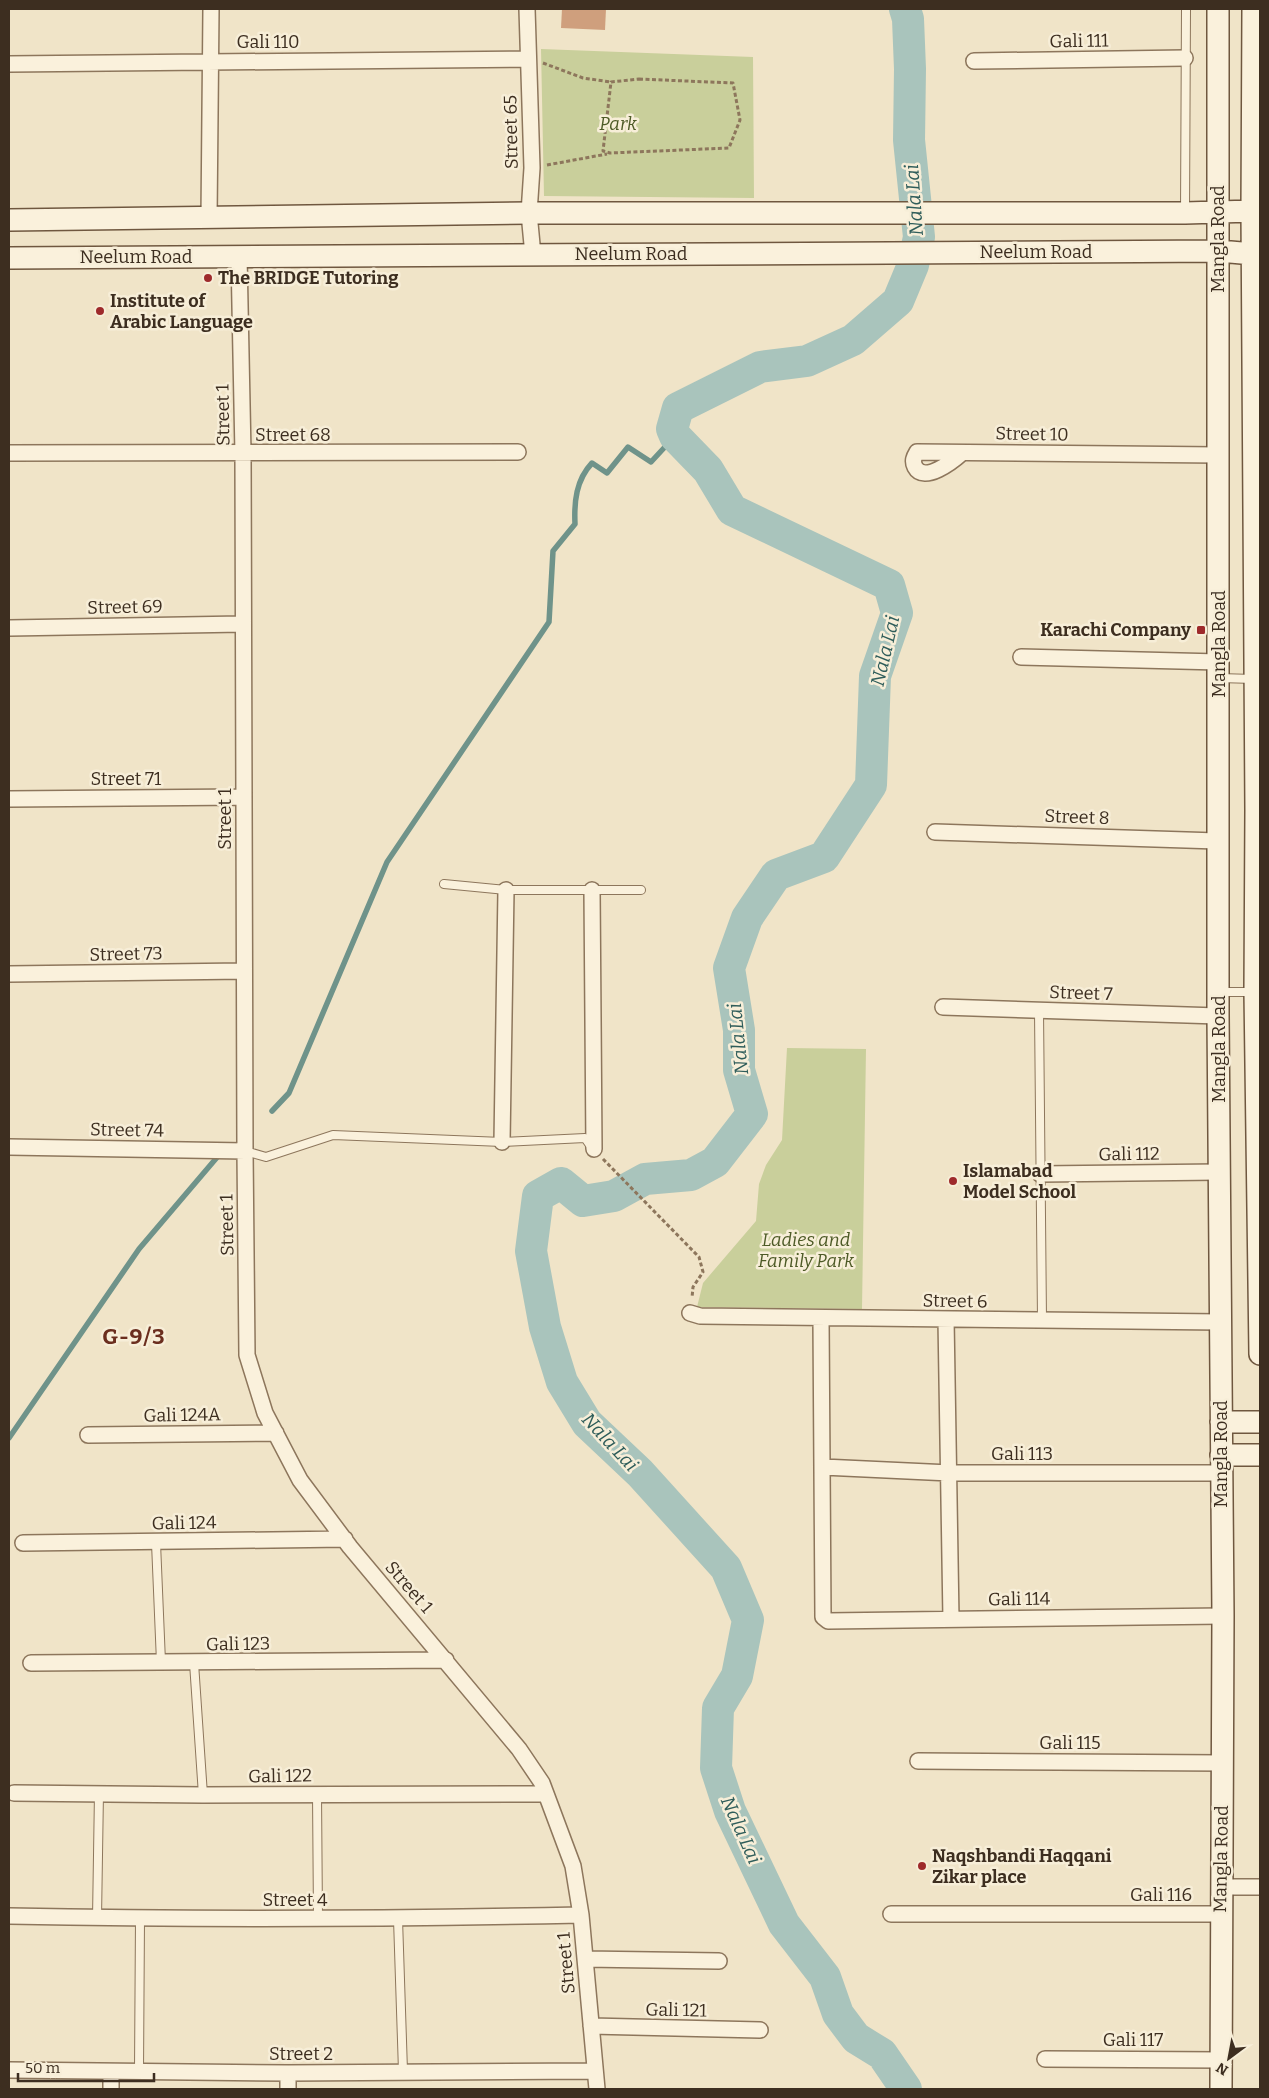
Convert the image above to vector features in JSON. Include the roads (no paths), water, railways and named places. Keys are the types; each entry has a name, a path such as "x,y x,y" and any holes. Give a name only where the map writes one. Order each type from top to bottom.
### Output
{"main road":[{"name":"Mangla Road","path":"1218,9 1219,670 1217,841 1223,1616 1222,1887 1220,1914 1221,2089"},
{"name":"Mangla Road","path":"1253,9 1257,114 1252,211 1258,252 1257,566 1254,679 1258,810 1255,992 1258,1032 1260,1354"},
{"path":"9,220 529,213 1185,213 1252,211"},
{"name":"Neelum Road","path":"9,258 1258,252"},
{"path":"1221,1422 1260,1422"},
{"path":"1221,1464 1260,1455"}],"street":[{"path":"209,218 211,9"},
{"name":"Street 65","path":"527,9 532,168 529,213 533,255"},
{"name":"Gali 111","path":"974,61 1185,58"},
{"name":"Gali 110","path":"9,64 528,59"},
{"name":"Street 1","path":"239,256 243,454 244,1151 248,1355 265,1413 300,1480 345,1539 519,1749 542,1783 573,1866 581,1915 597,2089"},
{"name":"Street 68","path":"9,453 518,452"},
{"name":"Street 10","path":"962,453 942,468 926,473 918,470 914,465 913,458 917,452 1218,455"},
{"name":"Street 69","path":"9,628 242,624"},
{"path":"1021,657 1219,670"},
{"name":"Street 71","path":"9,799 244,797"},
{"name":"Street 8","path":"935,832 1217,841"},
{"path":"502,1142 506,890"},
{"path":"592,890 594,1149"},
{"name":"Street 73","path":"9,974 244,972"},
{"name":"Street 7","path":"943,1007 1218,1016"},
{"name":"Street 74","path":"9,1147 244,1151"},
{"name":"Gali 112","path":"1040,1174 1219,1172"},
{"name":"Street 6","path":"690,1313 700,1316 821,1319 1220,1322"},
{"path":"821,1319 823,1467"},
{"path":"946,1319 951,1619"},
{"name":"Gali 124A","path":"88,1435 276,1433"},
{"name":"Gali 113","path":"823,1467 950,1473 1221,1464"},
{"name":"Gali 114","path":"823,1467 822,1617 828,1621 1223,1616"},
{"name":"Gali 124","path":"23,1543 156,1543 345,1539"},
{"name":"Gali 123","path":"30,1662 194,1663 446,1660"},
{"name":"Gali 115","path":"918,1761 1223,1763"},
{"name":"Gali 122","path":"14,1793 99,1792 203,1795 546,1794"},
{"path":"1222,1887 1260,1888"},
{"name":"Gali 116","path":"891,1914 1220,1914"},
{"name":"Street 4","path":"9,1916 140,1919 398,1919 581,1915"},
{"path":"585,1959 719,1961"},
{"name":"Gali 121","path":"591,2026 760,2030"},
{"name":"Gali 117","path":"1045,2059 1221,2060"},
{"name":"Street 2","path":"9,2070 288,2073 594,2071"},
{"path":"111,2072 111,2089"},
{"path":"288,2073 288,2089"}],"lane":[{"path":"1185,213 1186,9"},
{"path":"1219,670 1254,679"},
{"path":"444,884 506,890 642,890"},
{"path":"1219,992 1255,992"},
{"path":"1039,1011 1042,1320"},
{"path":"244,1151 266,1157 333,1135 502,1142 585,1138 594,1149"},
{"path":"156,1543 161,1662"},
{"path":"194,1663 203,1795"},
{"path":"97,1918 99,1792"},
{"path":"317,1794 318,1919"},
{"path":"139,2071 140,1919"},
{"path":"398,1919 403,2071"}],"waterway":[{"name":"Nala Lai","path":"905,9 908,19 910,69 909,140 919,237 913,265 898,301 853,340 807,361 760,367 678,408 672,429 675,436 708,470 732,510 889,585 897,613 875,676 871,785 824,857 776,875 747,918 729,968 739,1030 739,1070 752,1114 715,1162 691,1175 645,1179 614,1196 583,1201 561,1183 538,1196 531,1251 545,1327 562,1382 587,1423 640,1473 726,1568 748,1620 737,1676 718,1708 716,1768 730,1811 784,1924 825,1977 838,2014 856,2038 882,2054 906,2089"},
{"path":"272,1111 289,1093 387,862 549,622 553,551 575,524 577,492 582,477 592,463 607,473 628,447 651,462 675,436"},
{"path":"9,1438 139,1249 219,1155"}],"place":[{"name":"The BRIDGE Tutoring","path":"208,278"},
{"name":"Institute of Arabic Language","path":"100,311"},
{"name":"Karachi Company","path":"1201,630"},
{"name":"Islamabad Model School","path":"953,1181"},
{"name":"Naqshbandi Haqqani Zikar place","path":"922,1866"}],"district":[{"name":"G-9/3","path":"134,1336"}],"park label":[{"name":"Park","path":"618,124"},
{"name":"Ladies and Family Park","path":"806,1250"}]}
